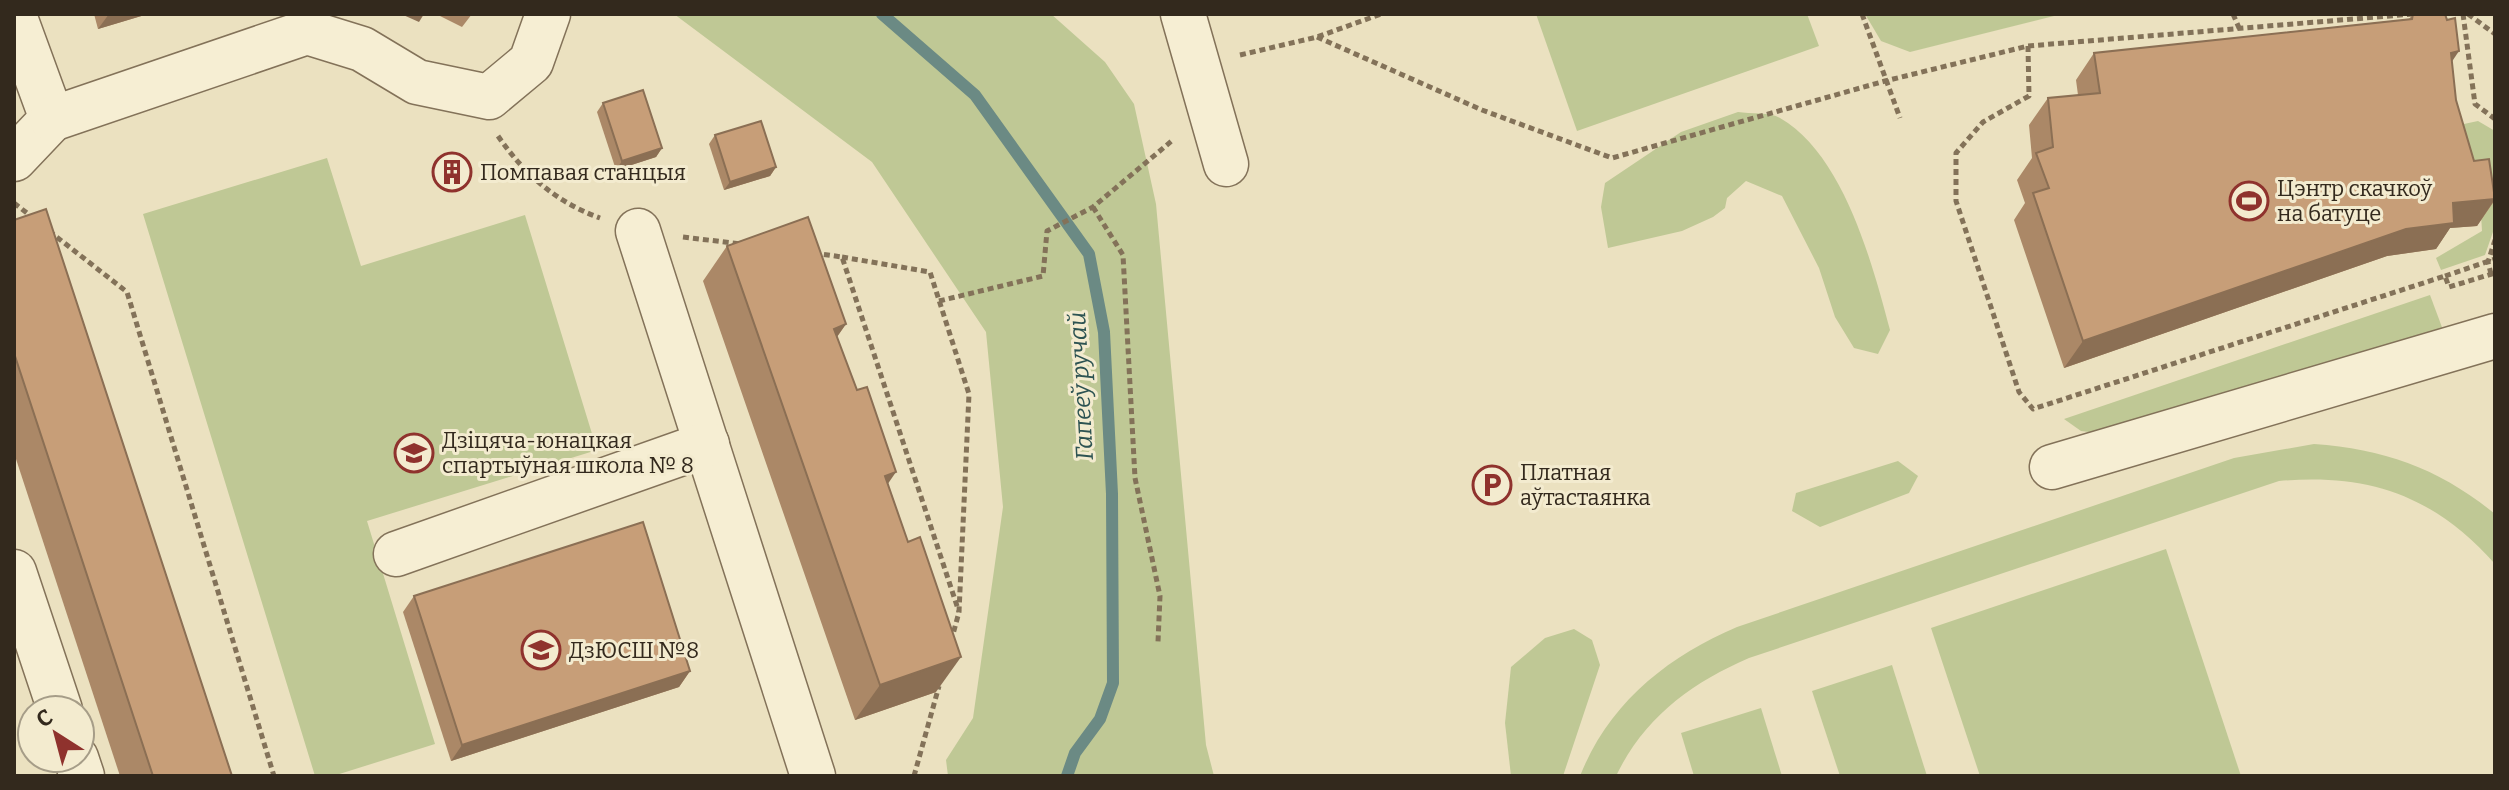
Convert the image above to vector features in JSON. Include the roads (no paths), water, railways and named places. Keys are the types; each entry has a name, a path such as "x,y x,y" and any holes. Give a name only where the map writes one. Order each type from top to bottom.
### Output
{"lane":[{"path":"14,159 52,119 307,32 362,49 417,82 489,97 531,62 548,14"},
{"path":"1183,14 1226,164"},
{"path":"14,15 52,119"},
{"path":"638,231 813,776"},
{"path":"2052,467 2495,336"},
{"path":"396,554 707,444"},
{"path":"14,572 55,694"}],"waterway":[{"name":"Гапееў ручай","path":"882,14 975,95 1089,254 1104,332 1112,494 1113,683 1100,719 1075,753 1067,776"}],"place":[{"name":"Помпавая станцыя","path":"452,172"},
{"name":"Цэнтр скачкоў на батуце","path":"2249,201"},
{"name":"Дзіцяча-юнацкая спартыўная школа № 8","path":"414,453"},
{"name":"Платная аўтастаянка","path":"1492,485"},
{"name":"ДзЮСШ №8","path":"541,650"}]}
